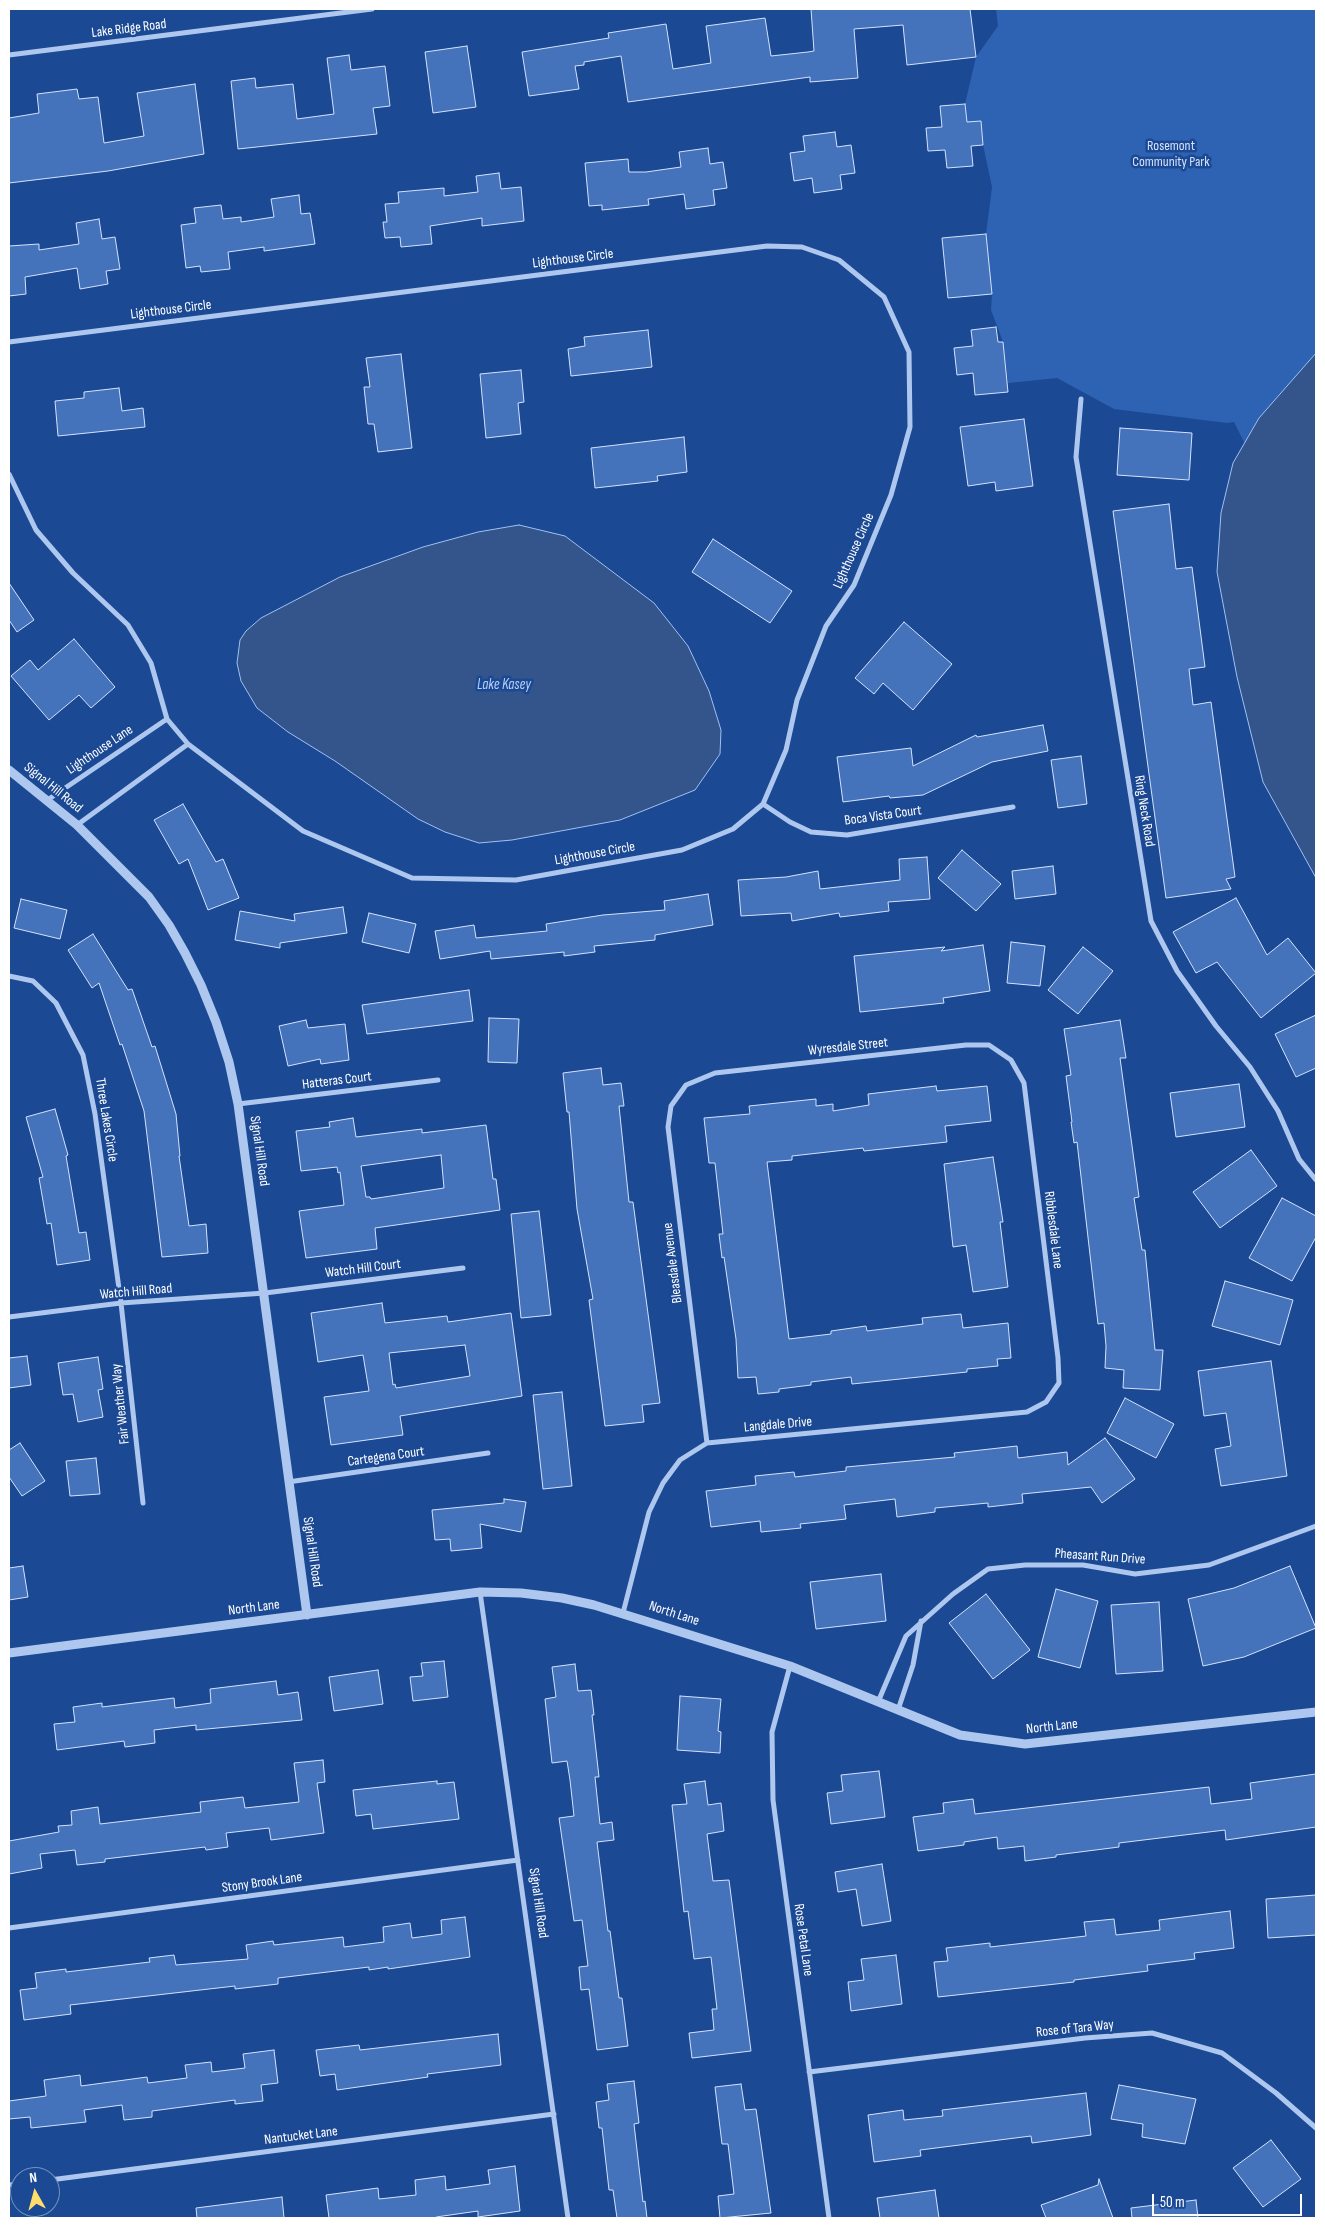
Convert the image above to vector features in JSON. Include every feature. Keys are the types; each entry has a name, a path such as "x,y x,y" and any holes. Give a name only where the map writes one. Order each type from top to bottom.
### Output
{"street":[{"name":"Lake Ridge Road","path":"9,56 372,9"},
{"name":"Lighthouse Circle","path":"9,342 764,247 802,247 839,260 884,297 909,352 910,427 891,495 854,585 826,626 797,700 786,750 763,804 733,828 682,850 516,880 412,878 303,831 188,744 166,719 151,663 128,625 73,573 36,530 9,474"},
{"name":"Ring Neck Road","path":"1081,399 1076,457 1150,921 1177,970 1254,1074 1278,1111 1298,1159 1316,1180"},
{"name":"Lighthouse Lane","path":"46,801 166,719"},
{"path":"77,825 188,744"},
{"name":"Signal Hill Road","path":"9,770 77,825 149,897 181,946 201,985 216,1022 229,1062 238,1104 307,1615"},
{"name":"Boca Vista Court","path":"763,804 790,822 811,832 847,835 1013,807"},
{"name":"Three Lakes Circle","path":"9,976 34,981 56,1003 83,1056 95,1114 121,1303"},
{"name":"Wyresdale Street","path":"686,1085 714,1073 966,1045 989,1045 1011,1060"},
{"name":"Ribblesdale Lane","path":"1011,1060 1024,1083 1058,1358 1059,1383 1046,1402"},
{"name":"Hatteras Court","path":"238,1104 438,1080"},
{"name":"Bleasdale Avenue","path":"686,1085 671,1106 668,1127 707,1443"},
{"name":"Watch Hill Court","path":"265,1293 463,1268"},
{"name":"Watch Hill Road","path":"9,1317 121,1303 265,1293"},
{"name":"Fair Weather Way","path":"121,1303 143,1503"},
{"name":"Langdale Drive","path":"623,1613 649,1512 663,1482 680,1460 707,1443 1027,1412 1046,1402"},
{"name":"Cartegena Court","path":"288,1482 488,1453"},
{"name":"Pheasant Run Drive","path":"878,1702 906,1636 952,1594 988,1570 1025,1565 1083,1565 1135,1574 1209,1565 1316,1526"},
{"name":"Signal Hill Road","path":"480,1592 568,2218"},
{"name":"North Lane","path":"9,1653 480,1592 521,1593 562,1598 623,1613 790,1666 960,1735 1025,1744 1316,1712"},
{"path":"898,1710 913,1665 922,1620"},
{"name":"Rose Petal Lane","path":"790,1666 772,1732 773,1800 828,2218"},
{"name":"Stony Brook Lane","path":"9,1928 518,1860"},
{"name":"Rose of Tara Way","path":"809,2072 1076,2039 1152,2032 1222,2053 1276,2093 1316,2128"},
{"name":"Nantucket Lane","path":"60,2179 554,2114"}],"green space":[{"name":"Rosemont Community Park","path":"996,9 1316,9 1316,454 1254,462 1234,422 1227,423 1114,409 1057,378 1008,383 1003,342 991,310 992,294 986,234 992,187 983,145 981,122 967,122 965,104 976,57 998,26"}],"water":[{"path":"1316,353 1316,878 1263,782 1237,677 1217,572 1221,513 1233,463 1259,418"},
{"name":"Lake Kasey","path":"519,525 565,536 654,603 688,646 709,691 721,730 720,754 695,790 620,820 512,840 479,843 445,832 418,819 335,761 288,732 257,708 241,681 237,663 240,640 246,631 261,618 340,577 423,547 478,532"}],"building":[{"path":"811,9 970,9 976,57 907,65 903,25 854,29 858,78 810,82 810,77 628,102 621,56 584,62 584,65 575,66 579,89 529,96 522,52 609,38 608,33 666,24 673,69 711,63 706,26 765,18 771,56 808,52 814,51"},
{"path":"467,46 476,107 433,113 425,52"},
{"path":"349,55 351,70 385,66 390,106 373,108 377,134 238,149 231,81 255,78 256,88 293,84 297,119 334,114 327,58"},
{"path":"195,84 204,154 108,171 9,183 9,118 39,113 37,94 77,89 79,99 98,97 104,143 144,136 137,93"},
{"path":"965,104 967,122 981,121 983,145 971,146 973,166 947,168 945,150 928,151 926,128 942,127 940,106"},
{"path":"835,132 837,147 851,145 855,173 840,175 842,189 814,193 812,178 794,181 790,153 805,151 803,136"},
{"path":"708,148 710,164 723,162 727,188 713,190 715,205 686,209 684,194 648,199 649,205 602,210 602,205 589,206 585,163 628,159 629,172 646,172 681,167 679,152"},
{"path":"499,173 501,189 521,187 524,221 482,226 482,218 430,226 432,244 401,247 400,237 385,238 383,222 387,222 385,204 399,203 398,192 444,188 444,196 478,192 476,176"},
{"path":"299,195 301,214 310,213 315,244 264,251 264,247 228,252 230,269 201,272 200,266 186,268 181,225 196,223 194,208 221,205 223,219 241,217 241,222 274,217 271,199"},
{"path":"99,219 102,239 115,237 120,269 106,271 108,284 80,289 77,268 25,277 26,294 9,296 9,246 39,244 39,250 79,244 76,223"},
{"path":"986,234 992,294 948,298 942,238"},
{"path":"996,327 998,342 1003,342 1008,392 975,395 973,373 957,375 954,348 973,346 971,330"},
{"path":"648,330 652,367 571,376 568,349 585,346 584,337"},
{"path":"401,354 412,448 378,452 374,424 368,424 364,387 370,387 366,358"},
{"path":"521,370 524,402 518,403 521,434 486,438 480,374"},
{"path":"119,388 122,411 143,408 145,427 58,436 55,401 84,398 84,392"},
{"path":"1024,419 1033,486 996,491 995,482 968,486 960,427"},
{"path":"1120,428 1192,433 1189,480 1117,475"},
{"path":"684,437 687,472 657,476 658,481 595,488 591,448"},
{"path":"1169,504 1176,569 1192,567 1205,667 1189,669 1193,705 1211,702 1235,877 1226,879 1231,889 1166,898 1113,511"},
{"path":"713,539 792,591 770,623 692,572"},
{"path":"9,583 34,620 17,632 9,620"},
{"path":"904,622 952,664 913,710 883,683 874,694 855,678"},
{"path":"74,639 115,687 91,708 79,695 49,720 11,676 30,660 38,670"},
{"path":"1043,725 1048,751 992,762 923,795 890,798 889,796 843,802 837,757 911,748 913,766 976,735 977,737"},
{"path":"1081,756 1087,804 1058,808 1051,760"},
{"path":"183,804 216,862 223,859 239,898 208,910 188,859 179,864 154,820"},
{"path":"962,850 1001,884 976,911 938,878"},
{"path":"927,857 930,899 888,902 889,911 840,917 839,913 792,921 791,913 741,916 738,880 786,877 818,871 820,889 900,880 899,859"},
{"path":"1053,866 1056,894 1015,899 1012,871"},
{"path":"708,894 713,925 655,935 655,940 594,946 595,952 564,956 564,952 491,959 490,951 440,959 435,931 474,925 476,938 547,931 546,924 603,915 665,910 664,901"},
{"path":"1236,898 1267,955 1288,938 1316,973 1261,1018 1217,962 1196,973 1173,932"},
{"path":"21,899 67,910 60,939 14,928"},
{"path":"343,907 347,933 280,943 280,948 235,940 240,911 295,921 294,914"},
{"path":"369,913 416,924 409,953 362,942"},
{"path":"93,934 128,990 132,989 152,1047 155,1046 176,1114 179,1156 189,1226 206,1224 208,1253 162,1257 144,1111 99,983 92,988 68,950"},
{"path":"1011,942 1045,946 1040,986 1007,983"},
{"path":"983,945 990,991 943,998 944,1003 860,1012 854,956 945,947 941,951"},
{"path":"1083,947 1113,971 1078,1014 1048,990"},
{"path":"469,990 473,1021 367,1034 362,1005"},
{"path":"1316,1015 1316,1068 1296,1077 1275,1034"},
{"path":"489,1018 519,1019 517,1063 488,1062"},
{"path":"306,1020 308,1028 345,1024 349,1060 321,1064 320,1059 288,1066 279,1026"},
{"path":"1120,1020 1126,1058 1120,1058 1139,1197 1134,1198 1142,1250 1145,1250 1155,1350 1163,1350 1160,1390 1123,1388 1124,1370 1105,1368 1104,1323 1098,1324 1077,1142 1074,1143 1066,1076 1071,1075 1064,1029"},
{"path":"601,1068 603,1085 621,1083 624,1106 619,1106 629,1202 633,1202 660,1403 642,1405 644,1422 605,1426 589,1300 593,1299 577,1209 569,1112 567,1112 563,1073"},
{"path":"1239,1084 1245,1127 1176,1137 1170,1093"},
{"path":"936,1086 937,1091 987,1086 991,1121 945,1126 947,1142 864,1151 863,1148 792,1156 792,1160 767,1162 789,1339 831,1334 831,1331 866,1326 867,1331 923,1324 922,1318 961,1314 963,1328 1008,1323 1011,1358 997,1359 998,1366 967,1369 967,1372 852,1384 851,1377 811,1382 811,1385 779,1389 779,1392 758,1394 756,1377 738,1378 736,1339 719,1234 723,1234 715,1163 709,1163 704,1118 750,1114 749,1106 816,1099 816,1106 833,1104 833,1111 869,1105 868,1094"},
{"path":"55,1109 68,1155 66,1156 79,1233 86,1232 90,1260 57,1265 51,1223 47,1224 39,1178 43,1177 26,1117"},
{"path":"353,1118 356,1137 422,1129 422,1133 486,1125 493,1179 496,1179 500,1210 375,1228 377,1249 306,1258 299,1211 344,1205 340,1172 338,1173 337,1167 301,1171 296,1131 330,1127 329,1122","holes":["441,1155 444,1188 371,1199 366,1197 361,1166"]},
{"path":"1251,1150 1277,1186 1220,1228 1193,1192"},
{"path":"993,1157 1003,1222 1000,1222 1008,1287 973,1292 966,1245 953,1247 944,1164"},
{"path":"1282,1198 1316,1216 1316,1237 1292,1281 1249,1258"},
{"path":"539,1211 551,1315 521,1318 511,1214"},
{"path":"1225,1281 1293,1300 1280,1345 1212,1326"},
{"path":"382,1303 385,1323 447,1316 448,1322 511,1313 522,1396 400,1416 403,1435 331,1445 324,1397 369,1391 363,1355 318,1362 311,1313","holes":["465,1345 470,1376 396,1388 395,1384 393,1385 389,1353"]},
{"path":"27,1356 31,1385 9,1388 9,1358"},
{"path":"98,1357 103,1389 98,1390 103,1417 78,1422 73,1394 63,1395 58,1363"},
{"path":"1271,1361 1287,1476 1221,1486 1215,1449 1231,1446 1226,1413 1204,1416 1198,1371"},
{"path":"562,1392 572,1486 543,1489 533,1395"},
{"path":"1125,1398 1174,1424 1156,1458 1107,1433"},
{"path":"1105,1438 1135,1479 1102,1503 1091,1487 1022,1494 1023,1503 988,1507 988,1503 935,1508 935,1512 897,1517 895,1499 844,1505 846,1519 800,1524 801,1528 761,1532 760,1521 711,1527 706,1491 756,1485 755,1476 794,1472 795,1477 846,1471 846,1467 955,1457 954,1453 1017,1446 1018,1458 1067,1452 1068,1465"},
{"path":"20,1443 45,1481 22,1496 9,1477 9,1450"},
{"path":"96,1458 100,1494 70,1496 66,1461"},
{"path":"504,1499 526,1502 521,1532 480,1524 482,1548 451,1551 450,1539 435,1540 432,1510 504,1503"},
{"path":"23,1566 28,1597 9,1600 9,1568"},
{"path":"1290,1566 1316,1628 1244,1657 1203,1666 1188,1599 1234,1588"},
{"path":"881,1574 886,1621 816,1629 810,1582"},
{"path":"1056,1589 1098,1601 1080,1668 1038,1657"},
{"path":"986,1594 1030,1650 993,1679 949,1623"},
{"path":"1159,1602 1163,1671 1116,1674 1111,1605"},
{"path":"444,1661 448,1697 413,1701 410,1677 423,1676 421,1663"},
{"path":"575,1664 578,1691 591,1690 599,1777 595,1777 600,1824 612,1822 614,1840 597,1842 608,1931 610,1931 619,1998 622,1998 628,2046 597,2050 589,1989 581,1990 579,1967 588,1966 582,1920 574,1921 559,1818 574,1816 570,1780 567,1761 552,1763 545,1699 556,1697 552,1667"},
{"path":"378,1670 383,1704 334,1711 329,1677"},
{"path":"276,1681 278,1695 298,1692 302,1720 196,1730 196,1725 154,1730 155,1743 125,1747 124,1741 57,1750 54,1724 75,1722 73,1707 102,1703 102,1707 174,1698 175,1708 211,1703 210,1689"},
{"path":"680,1696 721,1699 718,1731 721,1732 720,1753 677,1750"},
{"path":"323,1760 325,1782 317,1783 324,1833 271,1840 269,1828 226,1833 228,1847 206,1850 205,1847 105,1859 105,1862 77,1865 75,1850 40,1854 42,1868 9,1874 9,1841 59,1832 58,1826 72,1825 71,1811 98,1807 100,1824 201,1812 200,1802 243,1797 245,1808 299,1802 294,1763"},
{"path":"879,1771 885,1817 831,1824 827,1793 843,1791 841,1775"},
{"path":"1316,1774 1316,1827 1226,1840 1225,1830 1119,1843 1119,1847 1025,1861 1024,1846 998,1849 997,1837 964,1842 964,1845 918,1851 913,1817 944,1813 943,1803 973,1799 975,1814 1209,1787 1211,1804 1252,1799 1250,1783"},
{"path":"437,1781 437,1784 454,1782 459,1819 373,1829 371,1814 356,1816 353,1790"},
{"path":"705,1781 708,1805 721,1803 724,1831 707,1834 713,1881 729,1880 751,2051 692,2058 689,2033 714,2030 712,2009 717,2009 711,1957 694,1959 688,1911 684,1912 672,1805 687,1804 684,1784"},
{"path":"882,1864 891,1921 862,1926 856,1889 838,1892 835,1872"},
{"path":"1316,1895 1316,1935 1268,1938 1266,1899"},
{"path":"1230,1911 1234,1948 1194,1953 1195,1959 1147,1965 1148,1971 1074,1980 1074,1982 938,1997 934,1962 948,1961 946,1948 990,1943 990,1947 1086,1936 1084,1922 1114,1919 1116,1935 1160,1930 1159,1920"},
{"path":"465,1917 470,1957 388,1969 388,1967 369,1970 369,1967 278,1978 278,1984 235,1989 235,1986 70,2005 71,2014 24,2020 20,1990 37,1988 35,1973 66,1969 66,1972 150,1962 149,1958 174,1955 176,1965 248,1959 246,1945 273,1941 274,1945 343,1937 344,1947 384,1942 383,1927 410,1923 412,1938 442,1934 441,1920"},
{"path":"896,1955 902,2004 851,2011 848,1982 864,1980 861,1959"},
{"path":"498,2034 501,2065 427,2074 428,2077 337,2090 335,2074 320,2076 316,2050 359,2045 360,2050"},
{"path":"274,2050 278,2083 261,2085 263,2101 235,2104 235,2100 152,2111 152,2117 124,2120 122,2105 84,2110 86,2122 31,2128 30,2117 9,2119 9,2101 46,2096 44,2080 80,2075 81,2086 147,2077 148,2083 187,2078 185,2065 211,2062 212,2072 245,2068 243,2054"},
{"path":"634,2081 639,2123 634,2124 643,2202 645,2201 647,2218 617,2218 613,2190 609,2190 602,2128 599,2128 596,2102 609,2100 607,2084"},
{"path":"741,2084 745,2110 756,2109 771,2213 720,2218 718,2196 734,2194 728,2144 722,2144 715,2087"},
{"path":"1119,2085 1196,2099 1185,2144 1142,2137 1143,2124 1111,2119"},
{"path":"1086,2093 1091,2135 1032,2143 1031,2136 920,2150 921,2156 874,2162 868,2115 903,2110 904,2120 943,2116 942,2110"},
{"path":"1271,2140 1301,2179 1263,2207 1233,2168"},
{"path":"515,2166 520,2211 478,2217 478,2211 436,2218 329,2218 326,2195 378,2188 379,2199 416,2195 415,2180 445,2176 446,2190 490,2184 488,2170"},
{"path":"1099,2179 1113,2218 1046,2218 1041,2205 1098,2185"},
{"path":"935,2190 939,2218 880,2218 877,2198"},
{"path":"282,2197 284,2218 197,2218 196,2208"},
{"path":"1196,2200 1198,2218 1132,2218 1131,2208"}]}
